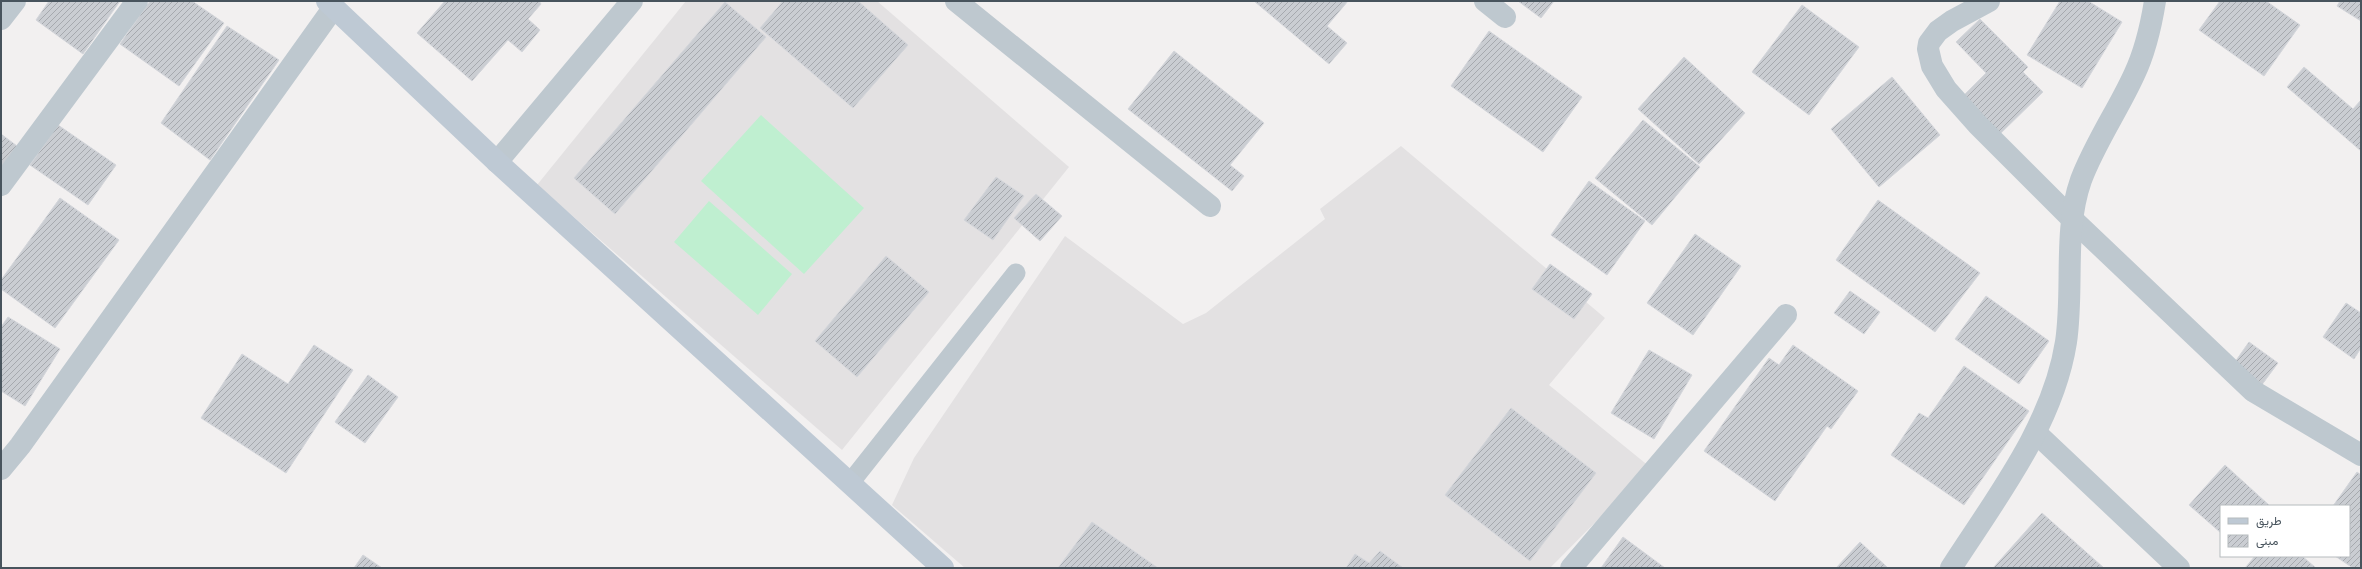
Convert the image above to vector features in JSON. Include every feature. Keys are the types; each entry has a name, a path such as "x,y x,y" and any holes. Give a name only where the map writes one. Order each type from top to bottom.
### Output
{"main road":[{"path":"330,4 497,162 943,568"}],"street":[{"path":"1,19 15,1"},
{"path":"1,185 137,1"},
{"path":"497,162 632,1"},
{"path":"956,1 1210,206"},
{"path":"1485,1 1505,17"},
{"path":"1989,1 1952,21 1938,31 1929,42 1928,49 1932,66 1946,89 1978,125 2071,218 2253,391 2361,455"},
{"path":"1952,568 2036,433 2055,387 2066,340 2070,284 2071,218 2081,180 2134,74 2151,26 2156,1"},
{"path":"1,468 20,446 330,4"},
{"path":"1571,568 1786,315"},
{"path":"2036,433 2179,568"}],"lane":[{"path":"850,483 1016,273"}],"shaded area":[{"path":"686,1 877,1 1069,167 842,450 537,185"},
{"path":"1401,146 1605,318 1549,385 1650,467 1550,568 965,568 892,505 914,458 1065,236 1183,324 1206,313 1325,219 1320,209"}],"green space":[{"path":"761,115 864,208 804,274 701,181"},
{"path":"709,201 792,274 758,315 674,242"}],"building":[{"path":"49,1 120,1 83,54 36,20"},
{"path":"150,1 192,1 224,23 179,86 120,44"},
{"path":"445,1 539,1 541,4 528,19 540,30 522,52 508,40 472,81 417,33"},
{"path":"783,1 858,1 908,45 853,108 760,28"},
{"path":"1254,1 1348,1 1327,26 1347,43 1329,64"},
{"path":"1518,1 1554,1 1541,18"},
{"path":"2060,1 2088,1 2122,22 2082,88 2027,55"},
{"path":"2220,1 2266,1 2300,25 2264,76 2199,30"},
{"path":"2340,1 2361,1 2361,21 2337,6"},
{"path":"725,2 766,37 615,214 574,178"},
{"path":"1802,5 1859,47 1809,115 1752,72"},
{"path":"1980,19 2028,67 2023,72 2043,92 2000,134 1963,96 1986,73 1956,42"},
{"path":"227,26 279,60 210,160 161,123"},
{"path":"1489,31 1582,97 1543,152 1451,86"},
{"path":"1174,51 1264,123 1230,165 1244,176 1232,191 1128,109"},
{"path":"1684,57 1745,113 1699,164 1638,109"},
{"path":"2304,67 2353,109 2361,100 2361,151 2287,87"},
{"path":"1892,77 1940,135 1879,187 1831,129"},
{"path":"1643,120 1700,167 1652,225 1595,178"},
{"path":"58,125 116,165 88,205 30,165"},
{"path":"1,134 17,146 1,168"},
{"path":"996,177 1024,196 993,240 964,220"},
{"path":"1589,181 1645,221 1607,275 1551,235"},
{"path":"1036,194 1062,216 1040,241 1014,218"},
{"path":"60,198 119,240 55,328 1,289 1,280"},
{"path":"1878,200 1980,273 1935,332 1836,260"},
{"path":"1695,234 1741,266 1693,335 1647,303"},
{"path":"886,256 929,292 857,377 815,341"},
{"path":"1550,264 1592,294 1574,319 1532,289"},
{"path":"1850,291 1880,312 1864,334 1834,313"},
{"path":"1986,296 2049,341 2019,384 1955,339"},
{"path":"2346,303 2361,313 2361,348 2354,359 2323,337"},
{"path":"8,317 60,349 25,406 1,391 1,327"},
{"path":"2249,342 2278,363 2258,390 2230,369"},
{"path":"314,345 353,370 286,473 201,418 242,354 288,384"},
{"path":"1793,345 1858,391 1831,429 1827,426 1775,501 1704,451 1769,358 1779,365"},
{"path":"1649,350 1692,375 1654,439 1611,413"},
{"path":"1964,366 2029,411 1964,505 1891,455 1919,413 1928,418"},
{"path":"368,375 398,397 365,443 335,422"},
{"path":"1511,408 1596,473 1530,561 1445,495"},
{"path":"2225,465 2269,505 2220,505 2220,532 2189,505"},
{"path":"2357,472 2361,475 2361,567 2353,568 2336,557 2350,557 2350,505 2334,505"},
{"path":"2042,513 2104,568 1993,568"},
{"path":"1092,522 1158,568 1058,568"},
{"path":"1623,537 1665,568 1601,568"},
{"path":"1860,542 1888,568 1836,568"},
{"path":"1380,551 1403,568 1346,568 1355,554 1369,563"},
{"path":"363,555 382,568 354,568"},
{"path":"2254,557 2303,557 2316,568 2245,568"}]}
